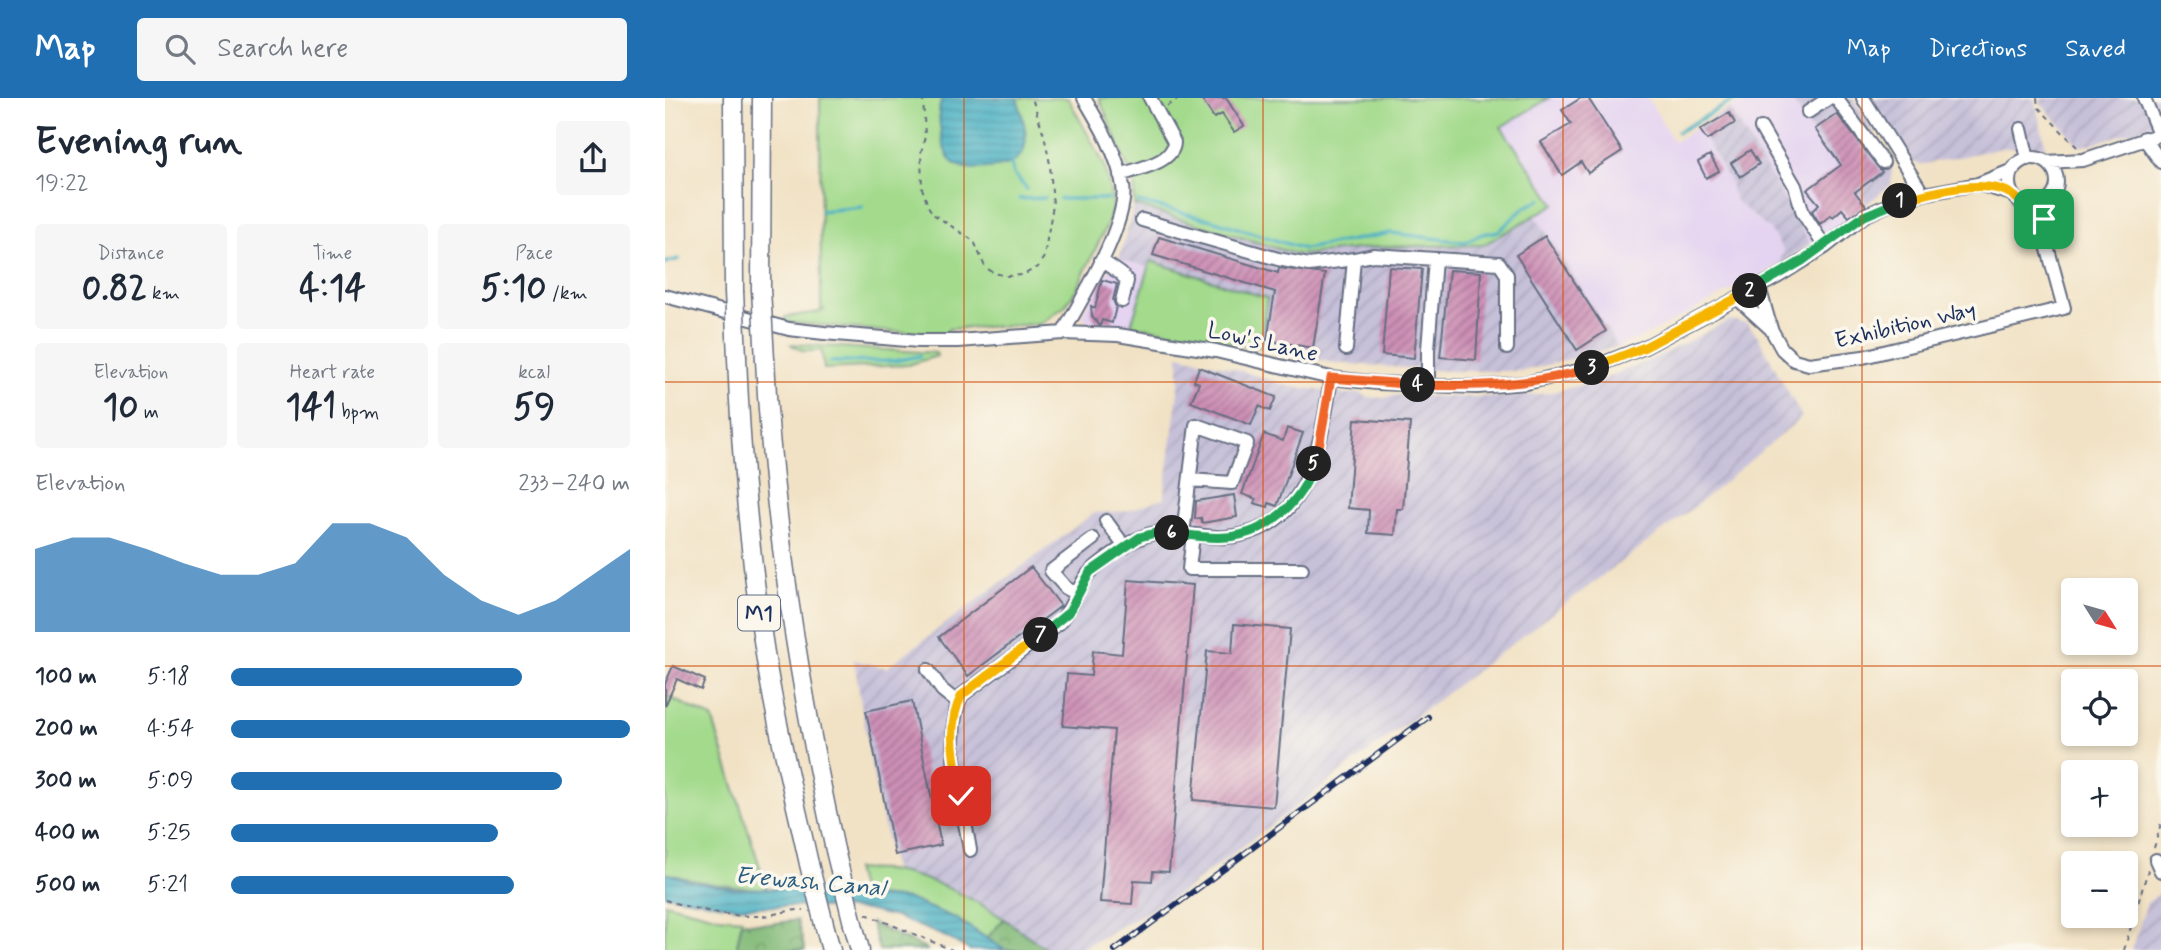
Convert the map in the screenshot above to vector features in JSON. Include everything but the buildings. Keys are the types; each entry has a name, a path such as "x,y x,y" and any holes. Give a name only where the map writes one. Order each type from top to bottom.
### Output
{"highway":[{"name":"M1","path":"733,98 737,358 743,470 758,604 779,732 831,950"},
{"name":"M1","path":"762,98 761,289 774,477 796,652 835,850 860,950"}],"street":[{"path":"1063,333 1101,260 1120,217 1124,196 1120,175 1102,130 1084,98"},
{"path":"1120,175 1168,156 1174,148 1174,142 1150,98"},
{"path":"1808,112 1829,98"},
{"path":"1836,98 1883,162"},
{"path":"1846,111 1863,98 1923,194"},
{"path":"2021,130 2028,159 2046,162 2085,159 2160,134 2144,98"},
{"path":"1761,128 1795,186 1803,213 1825,247"},
{"path":"2144,138 2161,162"},
{"name":"Low's Lane","path":"665,296 789,329 824,333 945,341 1063,333 1118,335 1174,343 1331,378 1429,385 1500,386 1567,375 1631,353 1759,287 1825,247 1864,216 1890,204 1923,194 1978,184 2013,170 2028,159"},
{"path":"2057,182 2085,159"},
{"path":"2043,231 2049,200 2057,182 2052,167 2046,162"},
{"path":"2012,194 2009,182 2013,170"},
{"name":"Low's Lane","path":"1978,184 2012,194 2043,231"},
{"path":"2022,204 2036,206 2049,200"},
{"path":"1142,220 1278,259 1309,265 1373,255 1499,263 1507,275 1507,348"},
{"name":"Exhibition Way","path":"1737,298 1771,329 1788,356 1802,363 1818,365 1863,357 2064,308 2043,231"},
{"path":"1346,348 1353,259"},
{"path":"1429,385 1428,349 1435,259"},
{"path":"1101,260 1127,281 1122,301"},
{"name":"Exhibition Way","path":"1759,287 1771,329"},
{"path":"970,850 951,742 957,703 962,695 1059,623 1069,612 1090,572 1140,537 1163,531 1226,537 1240,535 1272,522 1301,491 1316,459 1331,378"},
{"path":"1190,480 1232,483 1247,443 1196,425 1190,480 1189,569 1301,569"},
{"path":"1106,521 1125,547"},
{"path":"1077,594 1066,588 1051,571 1093,539"},
{"path":"929,670 942,690 957,703"}],"path":[{"path":"923,98 925,136 921,153 922,188 928,206 933,214 974,241 985,267 994,273 1007,276 1023,275 1038,267 1044,257 1053,205 1050,164 1032,98"},
{"path":"2037,98 2039,107 2085,159"},
{"path":"2124,950 2155,863 2161,823"}],"shaded area":[{"path":"1549,98 1648,98 1674,142 1698,127 1731,183 1731,190 1737,202 1770,230 1784,251 1779,265 1647,335 1618,347 1536,216 1555,204 1501,127"},
{"path":"1748,98 1791,98 1815,136 1867,204 1851,219 1810,243 1730,108"},
{"path":"1791,98 1853,98 1892,164 1891,184 1867,204 1815,136"},
{"path":"1871,98 2034,98 2046,147 2001,148 1920,165 1911,161"},
{"path":"2040,98 2161,98 2161,123 2081,147 2041,104"},
{"path":"1730,108 1810,243 1779,265 1784,251 1770,230 1737,202 1731,190 1731,183 1698,127"},
{"path":"1134,205 1299,255 1378,247 1483,245 1536,216 1618,347 1523,371 1447,371 1335,363 1260,348 1267,298 1151,261 1150,267 1119,259"},
{"path":"1119,259 1150,267 1131,325 1089,322 1083,319 1085,309 1101,280"},
{"path":"1730,320 1747,323 1757,335 1802,417 1698,504 1182,892 1079,950 1048,950 984,906 936,883 894,872 871,765 854,660 886,668 1094,513 1127,511 1164,498 1179,384 1179,355 1289,386 1346,394 1360,393 1367,397 1515,397 1548,393 1598,381 1653,359"},
{"path":"2161,892 2161,950 2131,950 2147,903"}],"green space":[{"path":"820,98 1068,98 1104,164 1113,204 1109,221 1076,290 1065,306 1040,324 948,329 946,334 785,322 785,317 825,309 821,309"},
{"path":"1099,98 1549,98 1501,127 1555,204 1483,245 1378,247 1299,255 1134,205 1135,184"},
{"path":"1151,261 1267,298 1260,348 1131,325"},
{"path":"790,344 936,353 937,356 908,365 824,369 822,351 803,351"},
{"path":"665,695 712,718 767,889 690,880 665,873"},
{"path":"855,869 893,871 937,883 979,903 1004,919 987,938 955,918 908,899 861,894"},
{"path":"665,903 719,917 742,919 737,945 739,950 665,950"},
{"path":"1004,919 1048,950 1005,950 987,938"},
{"path":"797,920 805,950 739,950 737,945 742,922 770,924"},
{"path":"871,923 928,950 879,950"}],"water":[{"path":"942,98 1017,98 1026,135 1021,154 1003,166 971,169 955,164 946,152 941,133"},
{"path":"665,873 695,882 737,889 787,888 908,899 955,918 1005,950 969,950 946,937 896,917 866,910 791,906 736,907 665,895"}],"waterway":[{"path":"1678,132 1738,98"},
{"path":"1011,164 1014,174 1027,189"},
{"path":"1019,199 1045,198"},
{"path":"1060,199 1108,199"},
{"path":"1138,202 1212,220 1304,249 1391,233 1465,242 1482,234 1499,231 1524,208 1541,199"},
{"path":"821,211 862,207"},
{"path":"665,263 679,259"},
{"path":"829,362 894,361 920,356"}],"railway":[{"path":"1115,950 1428,717"}],"route":[{"path":"961,796 951,742 957,703 962,695 1059,623 1069,612 1090,572 1140,537 1163,531 1226,537 1240,535 1272,522 1301,491 1312,470 1319,447 1331,378 1477,387 1526,383 1612,362 1759,287 1825,247 1864,216 1890,204 1923,194 1978,184 2012,194 2043,231 2044,219"}],"water label":[{"name":"Erewash Canal","path":"810,881"}]}
